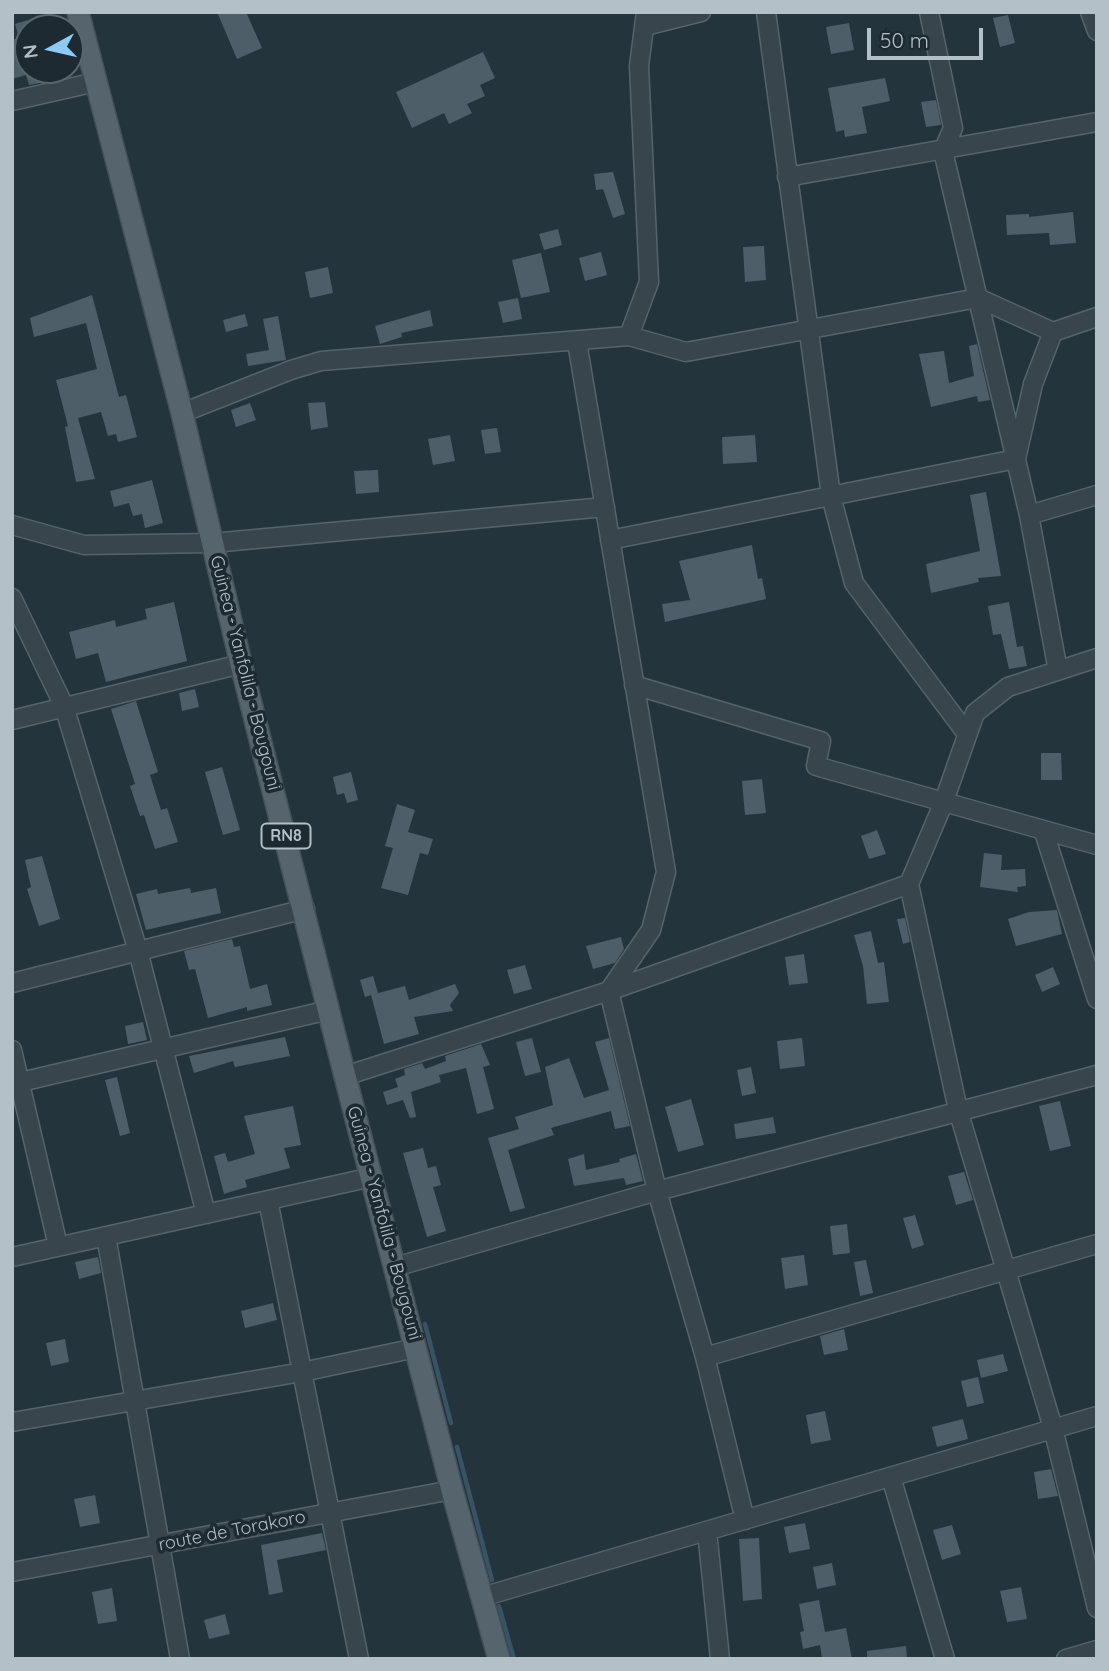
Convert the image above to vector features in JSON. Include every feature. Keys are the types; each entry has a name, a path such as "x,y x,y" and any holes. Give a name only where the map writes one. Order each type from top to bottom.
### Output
{"main road":[{"name":"Guinea - Yanfolila - Bougouni","path":"78,12 183,413 241,664 345,1076 452,1490 499,1659"}],"street":[{"path":"629,336 649,282 639,66 646,19 701,12"},
{"path":"766,12 831,496 854,583 967,734"},
{"path":"929,12 953,128 943,151 1029,515 1058,671"},
{"path":"1090,12 1097,32"},
{"path":"12,101 96,82"},
{"path":"787,177 1097,122"},
{"path":"183,413 291,370 321,361 629,336 686,352 978,298 1053,332 1097,317"},
{"path":"1016,459 1033,384 1053,332"},
{"path":"577,342 666,872 651,930 609,992 657,1191 705,1357 745,1520"},
{"path":"610,540 1016,459"},
{"path":"1029,515 1097,495"},
{"path":"12,544 19,527 84,545 212,543 604,507"},
{"path":"12,598 64,706 138,951 206,1214"},
{"path":"1097,658 1008,687 975,713 943,804 909,884 958,1110 1053,1428 1095,1589 1097,1608"},
{"path":"12,720 241,664"},
{"path":"634,685 821,741 816,766 943,804 1097,845"},
{"path":"1044,832 1097,999"},
{"path":"345,1076 609,992 909,884"},
{"path":"12,983 305,909"},
{"path":"16,1083 330,1010"},
{"path":"12,1050 16,1083 58,1246"},
{"path":"395,1267 657,1191 1097,1075"},
{"path":"12,1256 372,1177"},
{"path":"268,1200 359,1659"},
{"path":"106,1236 180,1659"},
{"path":"705,1357 1005,1273 1097,1244"},
{"path":"12,1422 302,1372 416,1348"},
{"path":"482,1597 1097,1416"},
{"path":"891,1477 945,1659"},
{"name":"route de Torakoro","path":"12,1572 452,1490"},
{"path":"707,1531 720,1659"},
{"path":"1066,1659 1097,1650"}],"building":[{"path":"217,12 246,12 262,48 237,59"},
{"path":"1008,15 1015,43 1000,47 993,18"},
{"path":"849,23 854,50 831,54 826,27"},
{"path":"14,39 12,79 12,40"},
{"path":"483,52 495,78 480,85 485,96 467,104 472,113 449,124 444,113 412,128 396,92"},
{"path":"885,78 890,101 862,107 867,133 845,137 844,130 836,132 828,88"},
{"path":"936,100 941,125 926,127 921,102"},
{"path":"613,172 625,214 613,218 603,189 596,190 594,174"},
{"path":"1073,212 1076,243 1050,245 1049,233 1007,235 1006,215 1029,214 1029,217"},
{"path":"558,229 562,245 544,250 539,234"},
{"path":"764,246 766,280 745,282 743,247"},
{"path":"601,252 607,275 585,281 579,258"},
{"path":"541,253 550,292 521,298 512,260"},
{"path":"328,267 333,293 310,298 305,272"},
{"path":"92,295 119,397 126,395 137,437 118,442 116,434 108,436 101,412 78,418 95,479 76,482 65,427 68,426 56,380 97,369 86,323 34,337 30,318"},
{"path":"518,298 522,319 503,323 498,302"},
{"path":"430,310 433,326 401,333 402,337 380,344 375,326"},
{"path":"245,314 248,326 226,332 223,320"},
{"path":"278,316 286,360 248,366 246,354 269,350 263,319"},
{"path":"977,344 990,400 978,402 977,396 931,407 919,354 944,351 949,383 974,376 969,346"},
{"path":"325,402 328,427 311,430 308,403"},
{"path":"250,403 256,420 236,427 231,410"},
{"path":"497,428 501,452 485,454 481,430"},
{"path":"450,435 455,461 433,465 428,439"},
{"path":"755,435 757,462 723,464 722,437"},
{"path":"378,470 379,492 356,494 354,471"},
{"path":"152,480 163,523 145,528 142,514 133,516 129,503 114,507 110,491"},
{"path":"986,492 1001,576 978,578 979,582 931,593 926,564 980,551 970,495"},
{"path":"752,545 758,579 762,578 766,599 665,622 662,604 690,600 679,561"},
{"path":"174,602 187,661 106,682 98,653 76,659 69,632 115,620 116,627 147,619 145,609"},
{"path":"1009,602 1017,647 1023,646 1027,666 1009,669 1001,634 993,635 988,606"},
{"path":"195,689 199,707 182,711 179,693"},
{"path":"136,701 158,772 150,775 161,810 167,808 178,842 155,849 144,815 140,816 130,786 135,784 111,709"},
{"path":"1041,753 1061,753 1062,780 1041,780"},
{"path":"222,767 240,830 223,835 205,772"},
{"path":"351,772 358,800 347,803 344,793 337,795 333,777"},
{"path":"762,779 766,813 745,815 742,781"},
{"path":"397,804 415,810 408,832 433,839 428,855 420,853 408,895 381,888 393,848 385,846"},
{"path":"877,830 886,854 869,859 861,836"},
{"path":"984,853 1002,855 1001,870 1025,869 1026,886 1017,887 1018,892 980,887"},
{"path":"42,856 60,919 39,926 27,889 31,887 25,860"},
{"path":"190,888 191,893 216,888 221,913 146,930 136,894 157,889 158,894"},
{"path":"1057,910 1062,934 1016,946 1008,919 1029,912"},
{"path":"905,918 910,942 903,944 897,919"},
{"path":"871,931 878,963 884,962 889,1002 867,1004 863,966 854,935"},
{"path":"621,937 624,949 615,963 593,969 586,946"},
{"path":"232,939 234,947 240,946 250,989 267,984 272,1005 247,1011 247,1007 208,1018 195,969 189,970 184,951"},
{"path":"804,954 808,983 789,985 785,957"},
{"path":"525,965 532,989 514,994 507,970"},
{"path":"1053,967 1060,984 1042,992 1035,975"},
{"path":"373,976 378,993 365,997 360,980"},
{"path":"455,984 459,993 450,1005 453,1011 414,1017 419,1034 384,1044 371,995 405,986 409,1000"},
{"path":"143,1022 147,1040 128,1044 125,1026"},
{"path":"285,1037 290,1056 235,1067 233,1061 194,1073 189,1056"},
{"path":"532,1038 541,1072 525,1076 516,1042"},
{"path":"609,1038 630,1126 615,1129 611,1111 551,1128 554,1135 508,1150 525,1208 510,1212 488,1138 519,1129 515,1117 553,1105 545,1067 569,1058 584,1098 609,1090 595,1042"},
{"path":"802,1038 805,1066 780,1069 777,1041"},
{"path":"481,1044 490,1065 483,1067 494,1109 477,1114 466,1068 439,1075 441,1082 411,1092 416,1117 410,1118 403,1100 387,1105 383,1092 398,1087 395,1079 405,1075 404,1069 422,1063 425,1069 446,1061 445,1056"},
{"path":"751,1067 756,1093 742,1096 737,1070"},
{"path":"117,1077 130,1133 120,1136 105,1080"},
{"path":"691,1099 704,1145 678,1152 665,1107"},
{"path":"1060,1101 1071,1146 1050,1151 1039,1106"},
{"path":"293,1106 301,1145 284,1148 290,1168 245,1180 247,1187 224,1194 214,1156 225,1153 228,1162 255,1154 244,1116"},
{"path":"773,1117 776,1133 736,1139 734,1124"},
{"path":"423,1148 428,1168 436,1166 441,1185 433,1187 446,1231 427,1237 403,1153"},
{"path":"584,1154 586,1170 620,1162 619,1159 636,1154 643,1181 626,1185 624,1178 574,1186 568,1159"},
{"path":"964,1172 973,1200 956,1205 948,1176"},
{"path":"915,1215 924,1245 912,1249 903,1218"},
{"path":"847,1224 850,1253 833,1255 830,1226"},
{"path":"804,1255 808,1285 785,1289 781,1258"},
{"path":"98,1257 101,1273 79,1279 75,1262"},
{"path":"866,1260 873,1293 860,1296 854,1262"},
{"path":"273,1303 277,1320 245,1328 241,1311"},
{"path":"844,1329 848,1350 824,1355 820,1336"},
{"path":"65,1339 69,1362 51,1366 46,1343"},
{"path":"1003,1354 1008,1371 981,1378 977,1360"},
{"path":"978,1377 984,1403 967,1407 961,1381"},
{"path":"825,1411 831,1440 811,1444 806,1415"},
{"path":"963,1419 968,1439 937,1447 932,1427"},
{"path":"1051,1469 1058,1496 1038,1499 1034,1472"},
{"path":"95,1495 100,1523 80,1527 74,1499"},
{"path":"805,1523 810,1549 789,1553 784,1527"},
{"path":"952,1525 961,1554 942,1560 933,1530"},
{"path":"322,1533 326,1550 277,1560 283,1592 269,1595 261,1545"},
{"path":"759,1538 762,1599 743,1601 739,1539"},
{"path":"832,1563 836,1585 817,1589 813,1567"},
{"path":"1021,1587 1027,1619 1007,1622 1000,1591"},
{"path":"112,1588 117,1621 98,1624 92,1592"},
{"path":"819,1600 825,1632 846,1628 852,1659 822,1658 820,1645 803,1649 800,1632 804,1631 799,1604"},
{"path":"225,1614 230,1634 209,1639 204,1620"},
{"path":"906,1646 907,1659 867,1659 867,1651"}],"waterway":[{"path":"425,1324 451,1423"},
{"path":"457,1447 492,1580"},
{"path":"499,1606 514,1659"}]}
